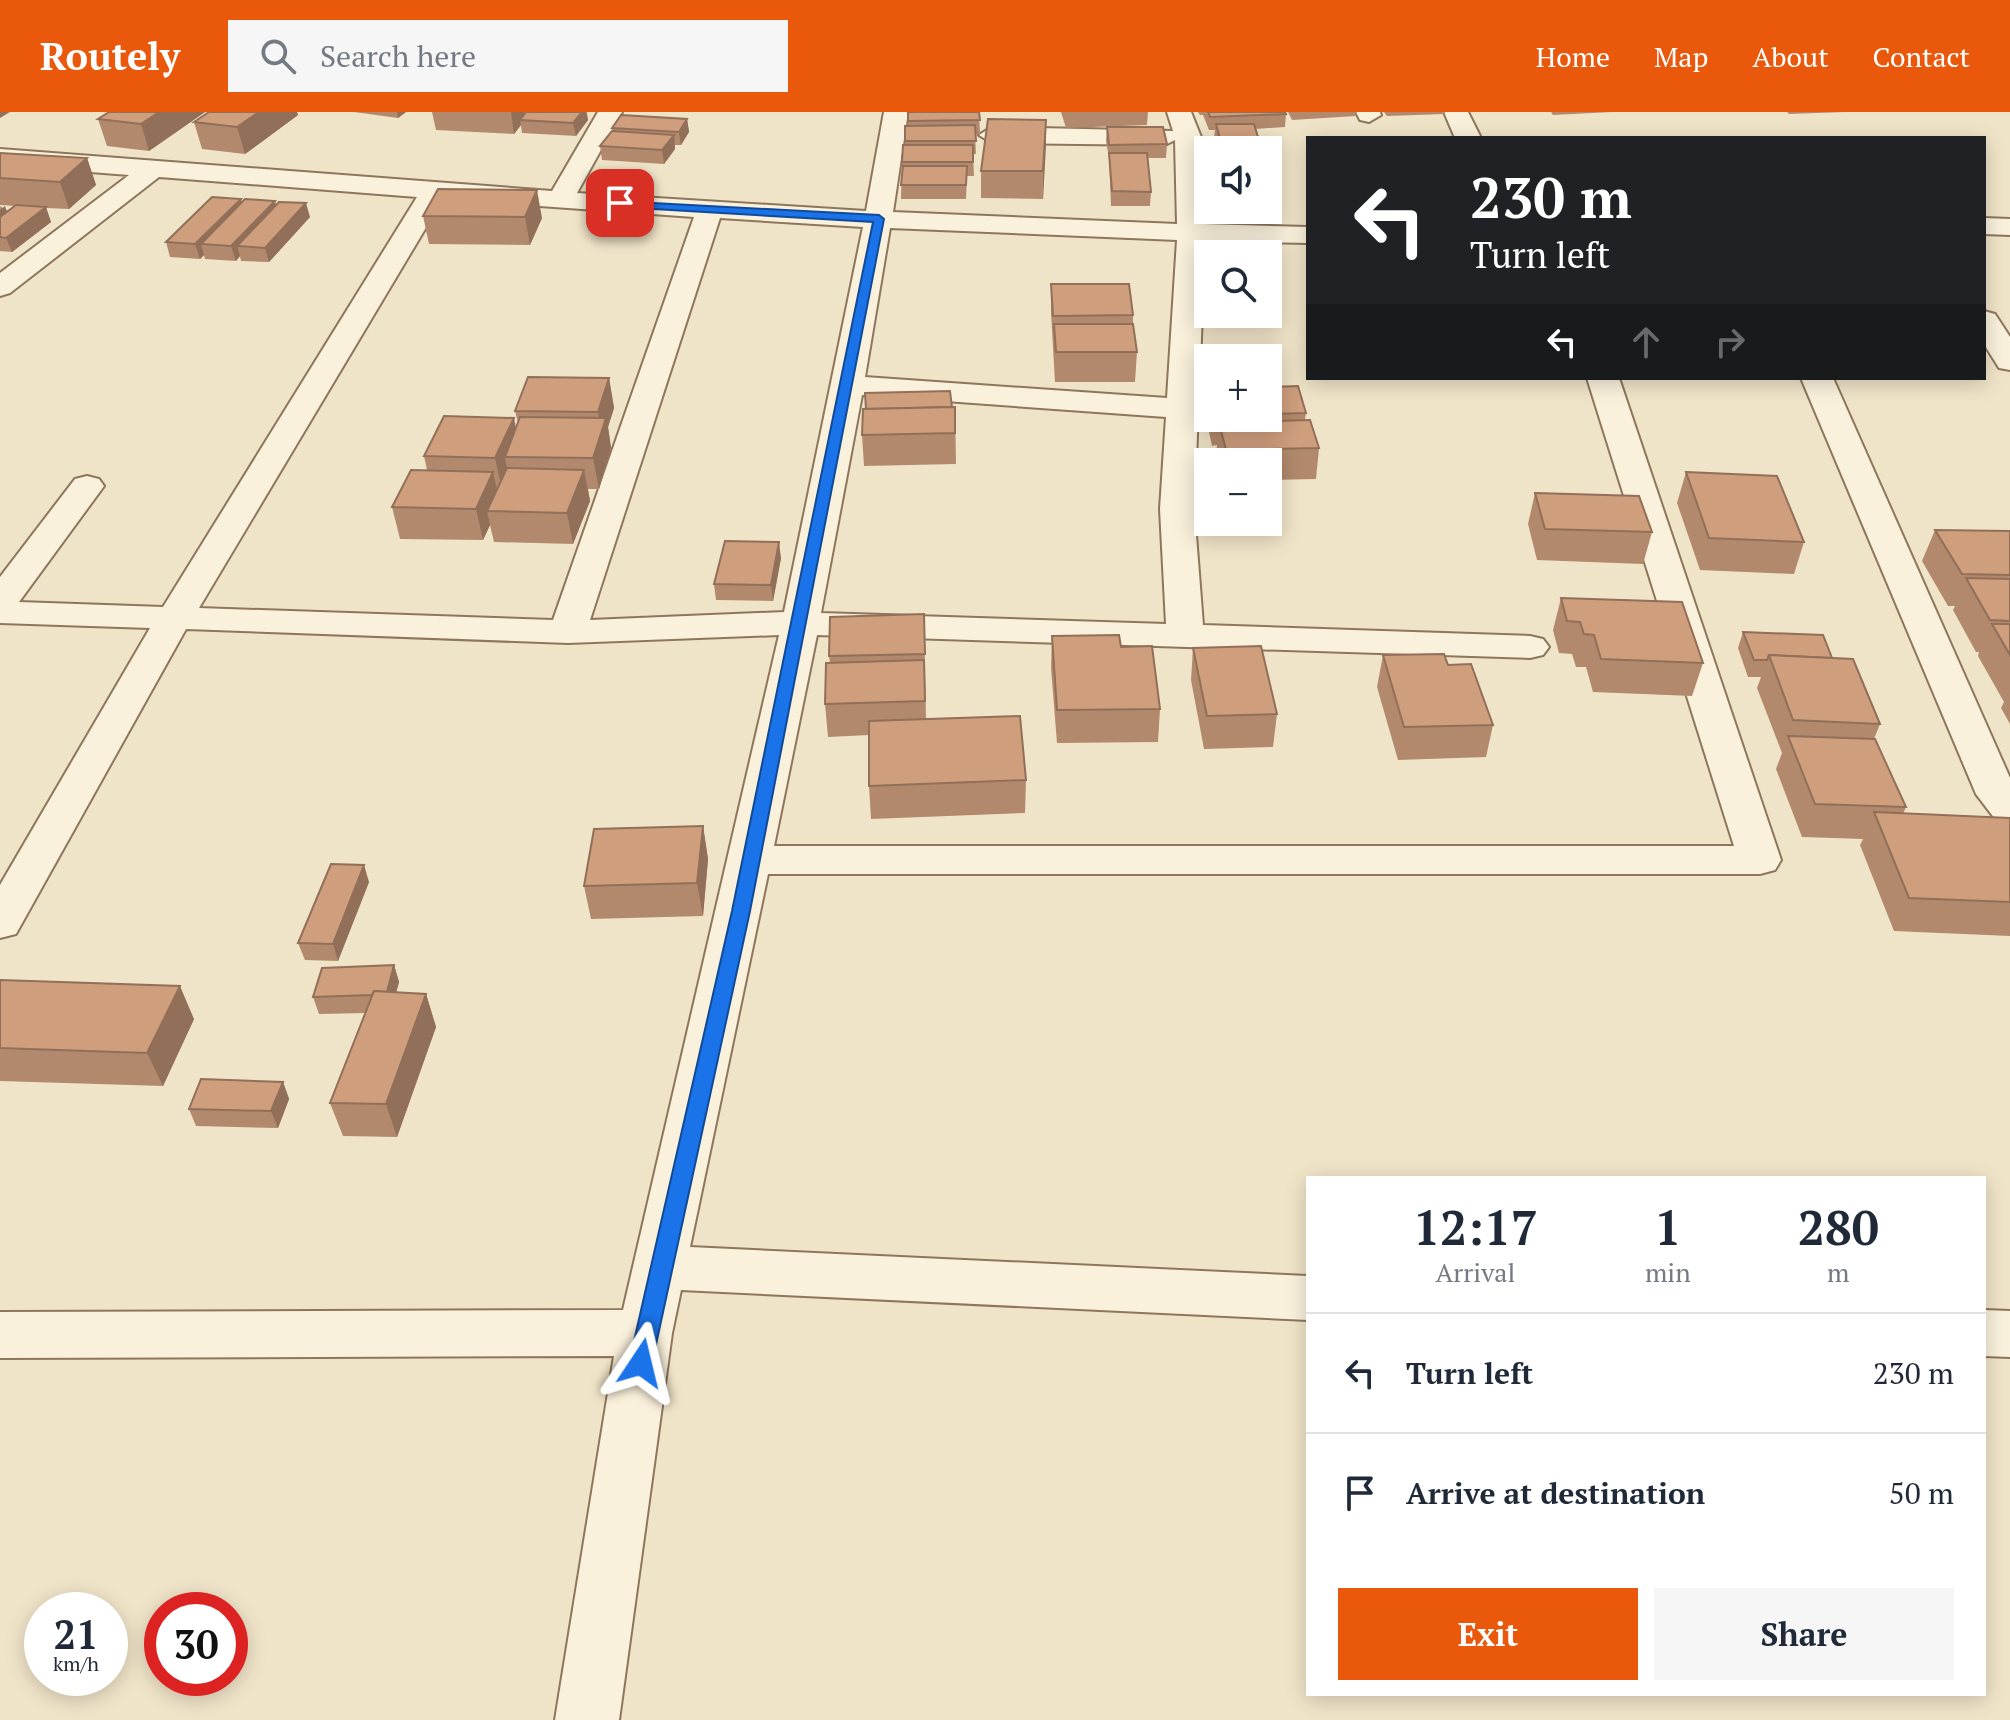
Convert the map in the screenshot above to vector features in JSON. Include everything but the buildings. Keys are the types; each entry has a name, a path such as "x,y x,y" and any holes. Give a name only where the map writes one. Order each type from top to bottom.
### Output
{"street":[{"path":"560,200 610,112"},
{"path":"587,1720 645,1333 751,860 847,385 896,112"},
{"path":"1456,112 1467,136"},
{"path":"992,135 1183,125 1191,234 1177,509 1185,633"},
{"path":"0,157 710,209 1191,234 1306,235"},
{"path":"0,287 153,169"},
{"path":"0,923 174,618 435,190"},
{"path":"568,632 710,209"},
{"path":"1986,226 2010,227"},
{"path":"1986,323 2010,361"},
{"path":"751,860 1760,860 1604,380"},
{"path":"1818,380 1920,623 1997,794 2010,809"},
{"path":"847,385 1182,409"},
{"path":"0,602 87,486"},
{"path":"0,612 568,632 799,623 1185,633 1530,647"},
{"path":"660,1267 1306,1298"},
{"path":"0,1335 645,1333"},
{"path":"1986,1333 2010,1334"}],"route":[{"path":"620,203 879,219 741,911 645,1333 641,1363"}]}
